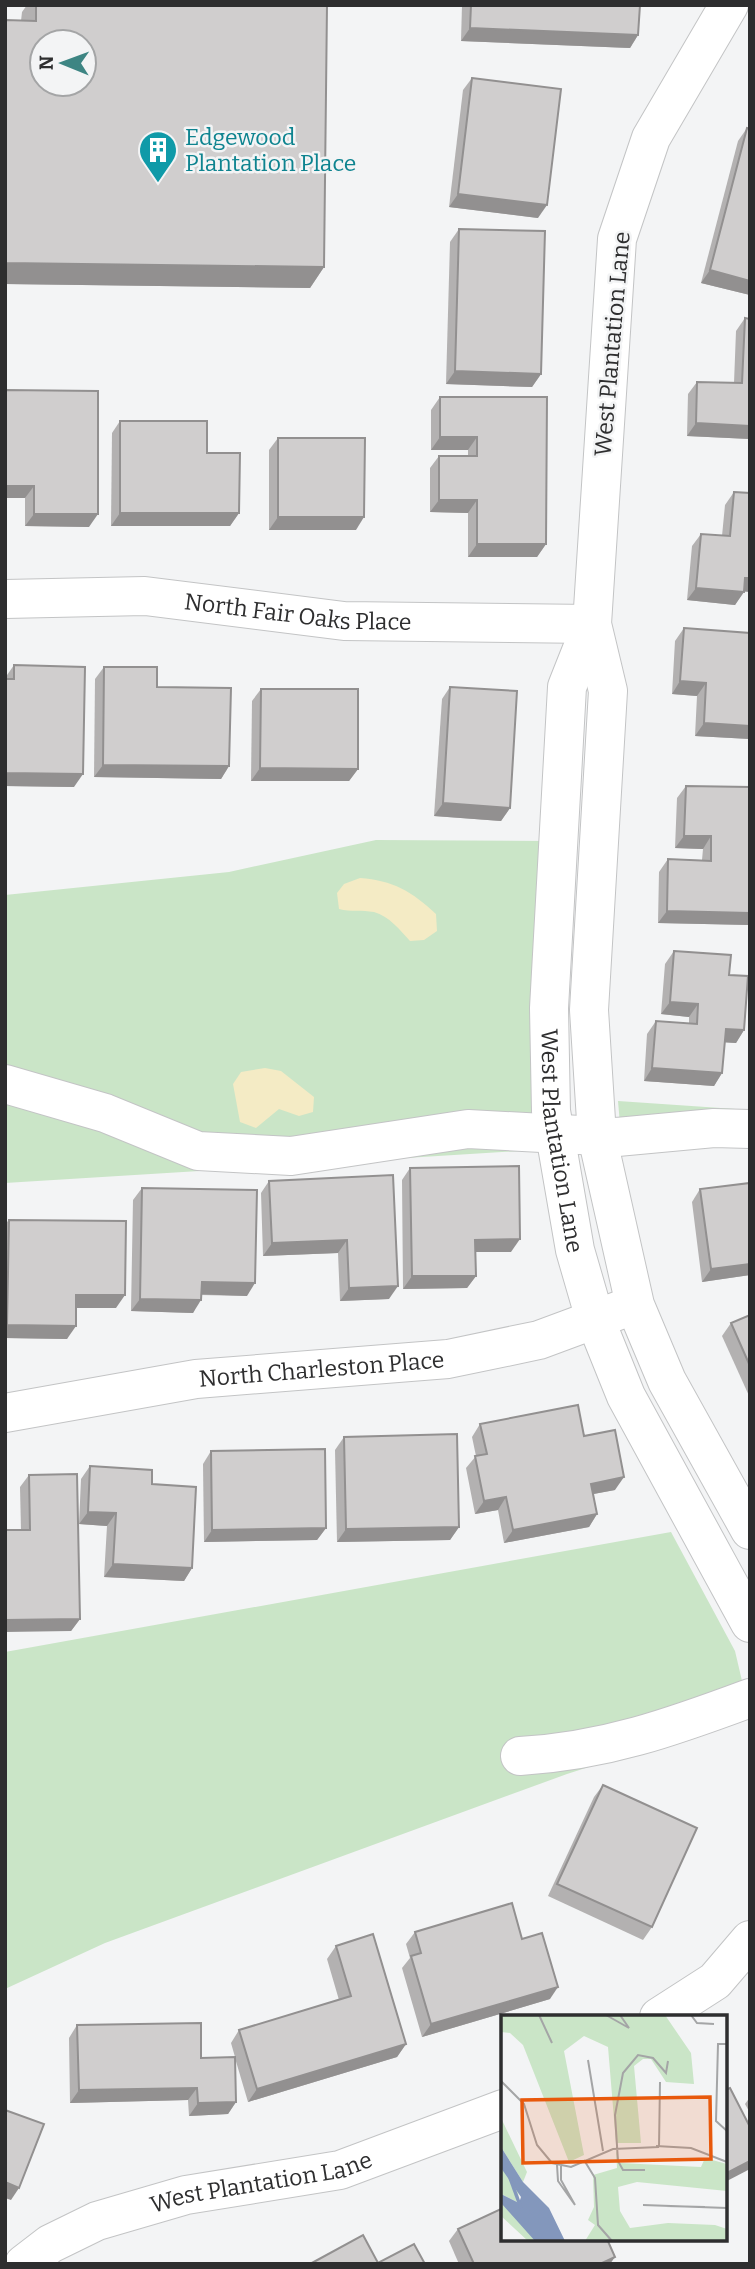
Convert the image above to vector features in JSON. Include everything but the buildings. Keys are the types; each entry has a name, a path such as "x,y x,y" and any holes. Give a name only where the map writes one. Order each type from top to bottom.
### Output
{"street":[{"name":"West Plantation Lane","path":"729,5 651,138 617,239 592,624 608,691 589,1010 597,1136 635,1305 667,1381 749,1526"},
{"name":"North Fair Oaks Place","path":"5,599 145,596 344,621 592,624"},
{"name":"West Plantation Lane","path":"592,624 567,687 549,1008 551,1111 575,1251 595,1319 626,1396 750,1623"},
{"path":"5,1084 105,1113 198,1151 291,1156 468,1129 597,1136 714,1128 750,1129"},
{"name":"North Charleston Place","path":"5,1413 196,1379 448,1359 539,1340 635,1305"},
{"path":"712,1553 749,1526"},
{"path":"520,1756 560,1754 651,1735 750,1698"},
{"path":"662,2015 715,1981 750,1940"},
{"name":"West Plantation Lane","path":"24,2264 50,2244 97,2221 186,2195 340,2171 501,2110"}],"green space":[{"path":"376,840 547,841 536,1150 5,1183 5,895 229,872"},
{"path":"618,1101 750,1110 750,1139 622,1148"},
{"path":"671,1532 735,1651 750,1715 567,1774 105,1943 5,1989 5,1652"}],"sand":[{"path":"360,878 392,884 419,899 436,914 437,931 424,940 410,941 394,924 379,914 339,909 337,893 344,884"},
{"path":"265,1068 281,1071 314,1097 313,1112 299,1116 279,1109 256,1128 240,1122 233,1084 241,1072"}],"place":[{"name":"Edgewood Plantation Place","path":"158,184"}]}
